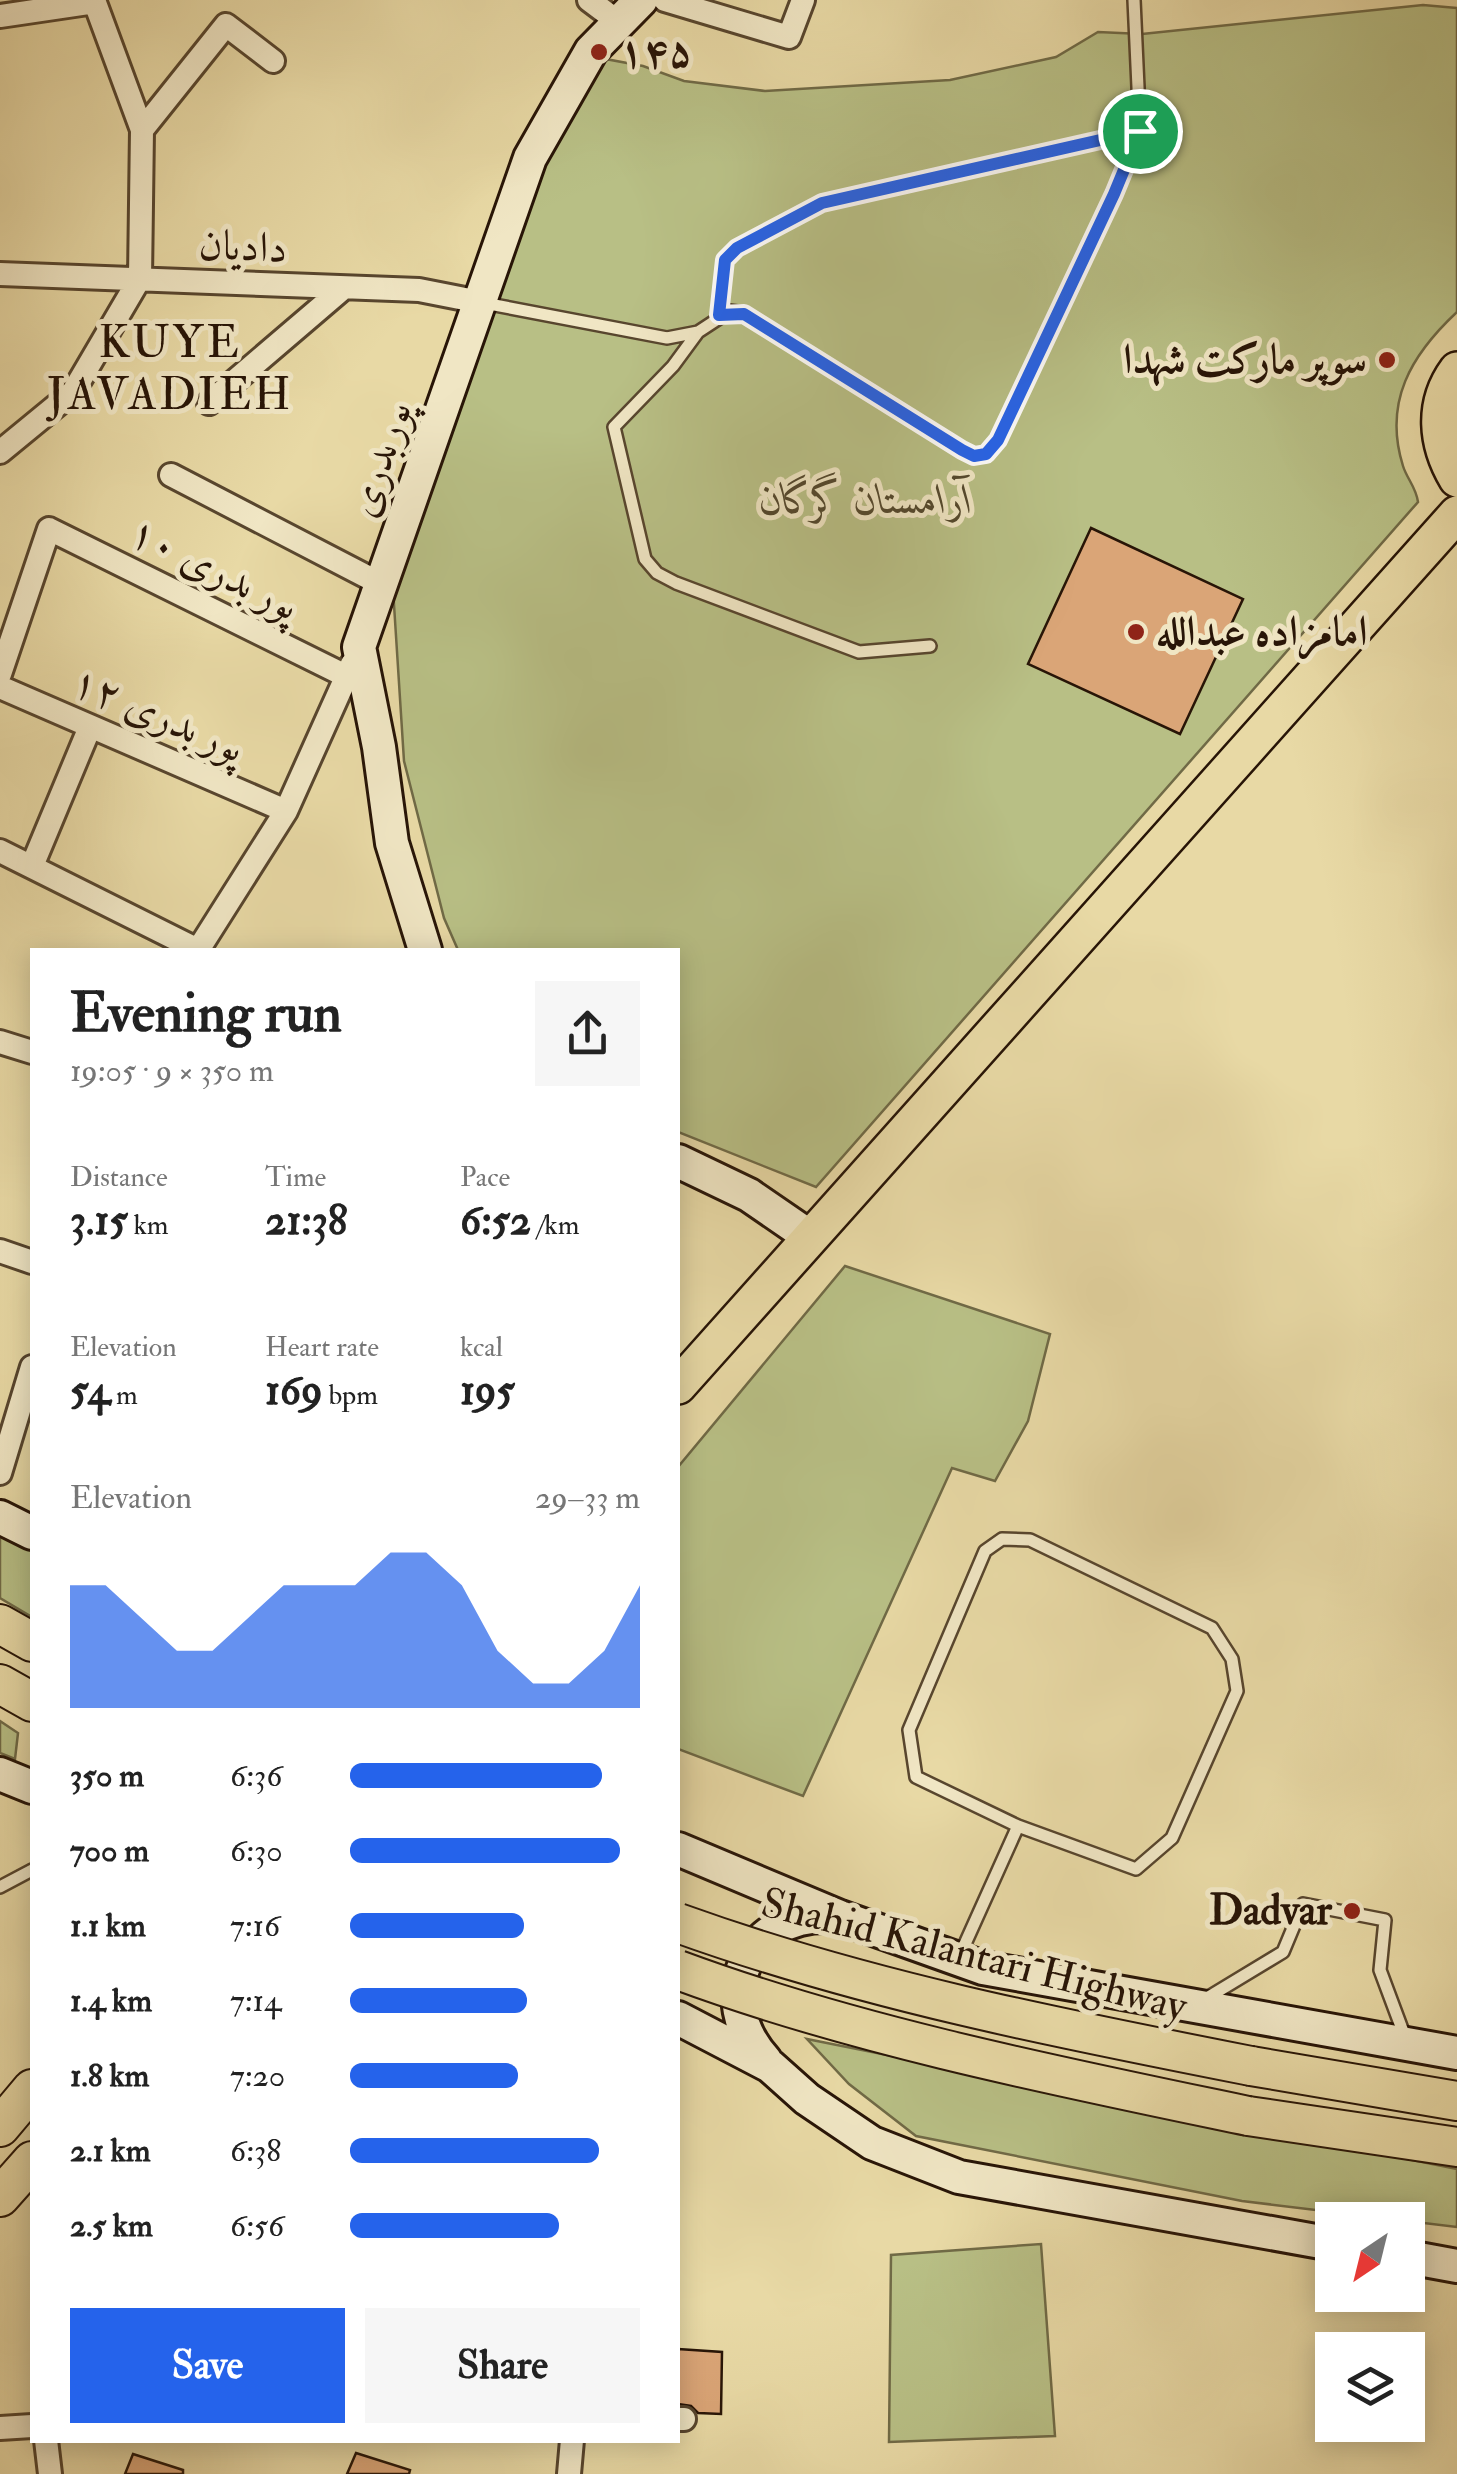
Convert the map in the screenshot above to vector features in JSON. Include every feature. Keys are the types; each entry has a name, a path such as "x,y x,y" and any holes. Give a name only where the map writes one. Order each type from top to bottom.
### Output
{"highway":[{"path":"0,1624 30,1641"},
{"path":"0,1684 30,1701"},
{"name":"Shahid Kalantari Highway","path":"680,1924 780,1960 979,2010 1251,2066 1457,2101"},
{"path":"680,1971 740,1994 1076,2080 1248,2116 1457,2147"},
{"path":"0,2126 30,2091"},
{"path":"0,2197 30,2163"}],"main road":[{"name":"پوربدری","path":"352,662 537,144 591,51 630,11"},
{"path":"1457,370 1444,394 1439,416 1446,460 1457,479"},
{"path":"680,1384 1457,514"},
{"path":"352,662 380,747 392,843 424,948"},
{"path":"680,1162 750,1195 810,1237"},
{"path":"0,1518 30,1533"},
{"path":"0,1774 30,1787"},
{"path":"680,1850 840,1916 982,1968 1457,2053"},
{"path":"840,1916 807,1916 776,1927 752,1949 739,1978 737,2011 748,2042 807,2100 872,2143 959,2177 1315,2241"},
{"path":"680,2019 770,2066"},
{"path":"1425,2260 1457,2266"}],"street":[{"path":"589,0 630,11"},
{"path":"665,0 789,37 802,0"},
{"path":"0,16 94,1 142,130 140,278 74,392 0,452"},
{"path":"142,130 226,25 273,62"},
{"name":"دادیان","path":"0,274 340,290 419,290 480,302"},
{"path":"208,403 340,290"},
{"path":"171,475 381,584"},
{"name":"پور بدری ۱۰","path":"0,674 49,529 352,662"},
{"name":"پوربدری","path":"199,948 286,812 352,662"},
{"name":"پور بدری ۱۲","path":"0,687 286,812"},
{"path":"32,866 90,726"},
{"path":"0,850 194,948"},
{"path":"0,1042 30,1051"},
{"path":"0,1251 30,1261"},
{"path":"0,1473 30,1374"},
{"path":"0,2428 30,2426"},
{"path":"46,2443 50,2474"},
{"path":"568,2474 572,2443"}],"lane":[{"path":"930,646 859,652 676,584 657,573 646,559 614,427 673,366 698,332 719,315 744,314 962,450 974,456 986,454 998,440 1140,131 1134,0"},
{"path":"719,315 725,260 737,248 822,203 1140,131"},
{"path":"480,302 667,338 698,332"},
{"path":"1002,1539 1030,1540 1212,1628 1232,1659 1236,1691 1172,1838 1136,1870 1018,1826 916,1777 909,1730 984,1551 1002,1539"},
{"path":"958,1959 1018,1826"},
{"path":"0,1887 30,1871"},
{"path":"0,1877 14,1879"},
{"path":"1192,2006 1283,1952 1303,1904 1352,1911 1385,1920 1380,1970 1408,2046"}],"green space":[{"name":"آرامستان گرگان","path":"1423,5 1457,8 1457,312 1414,363 1399,400 1397,421 1403,466 1418,502 816,1187 680,1133 680,948 457,948 444,918 404,761 393,589 546,152 600,58 643,66 684,81 765,91 950,80 1056,57 1098,32 1142,34"},
{"path":"845,1266 1050,1334 1028,1421 995,1481 952,1468 803,1796 680,1750 680,1465"},
{"path":"0,1532 30,1548 30,1616 0,1598"},
{"path":"0,1721 18,1733 15,1759 0,1753"},
{"path":"807,2039 1457,2169 1457,2227 1425,2223 1425,2202 1315,2202 1315,2210 1242,2201 916,2136 849,2084"},
{"path":"1041,2244 1055,2436 889,2442 891,2255"}],"building":[{"name":"امامزاده عبدالله","path":"1091,528 1243,599 1180,734 1028,664"},
{"path":"680,2349 722,2352 721,2414 698,2413 691,2406 680,2404"},
{"path":"356,2453 410,2470 409,2474 347,2474"},
{"path":"133,2454 183,2470 183,2474 125,2474"}],"place":[{"name":"۱۴۵","path":"599,52"},
{"name":"سوپر مارکت شهدا","path":"1387,360"},
{"name":"امامزاده عبدالله","path":"1136,632"},
{"name":"Dadvar","path":"1352,1911"}],"district":[{"name":"KUYE JAVADIEH","path":"170,369"}],"route":[{"path":"1140,131 998,440 986,454 974,456 962,450 744,314 730,311 719,315 725,260 737,248 822,203 1140,131"}]}
